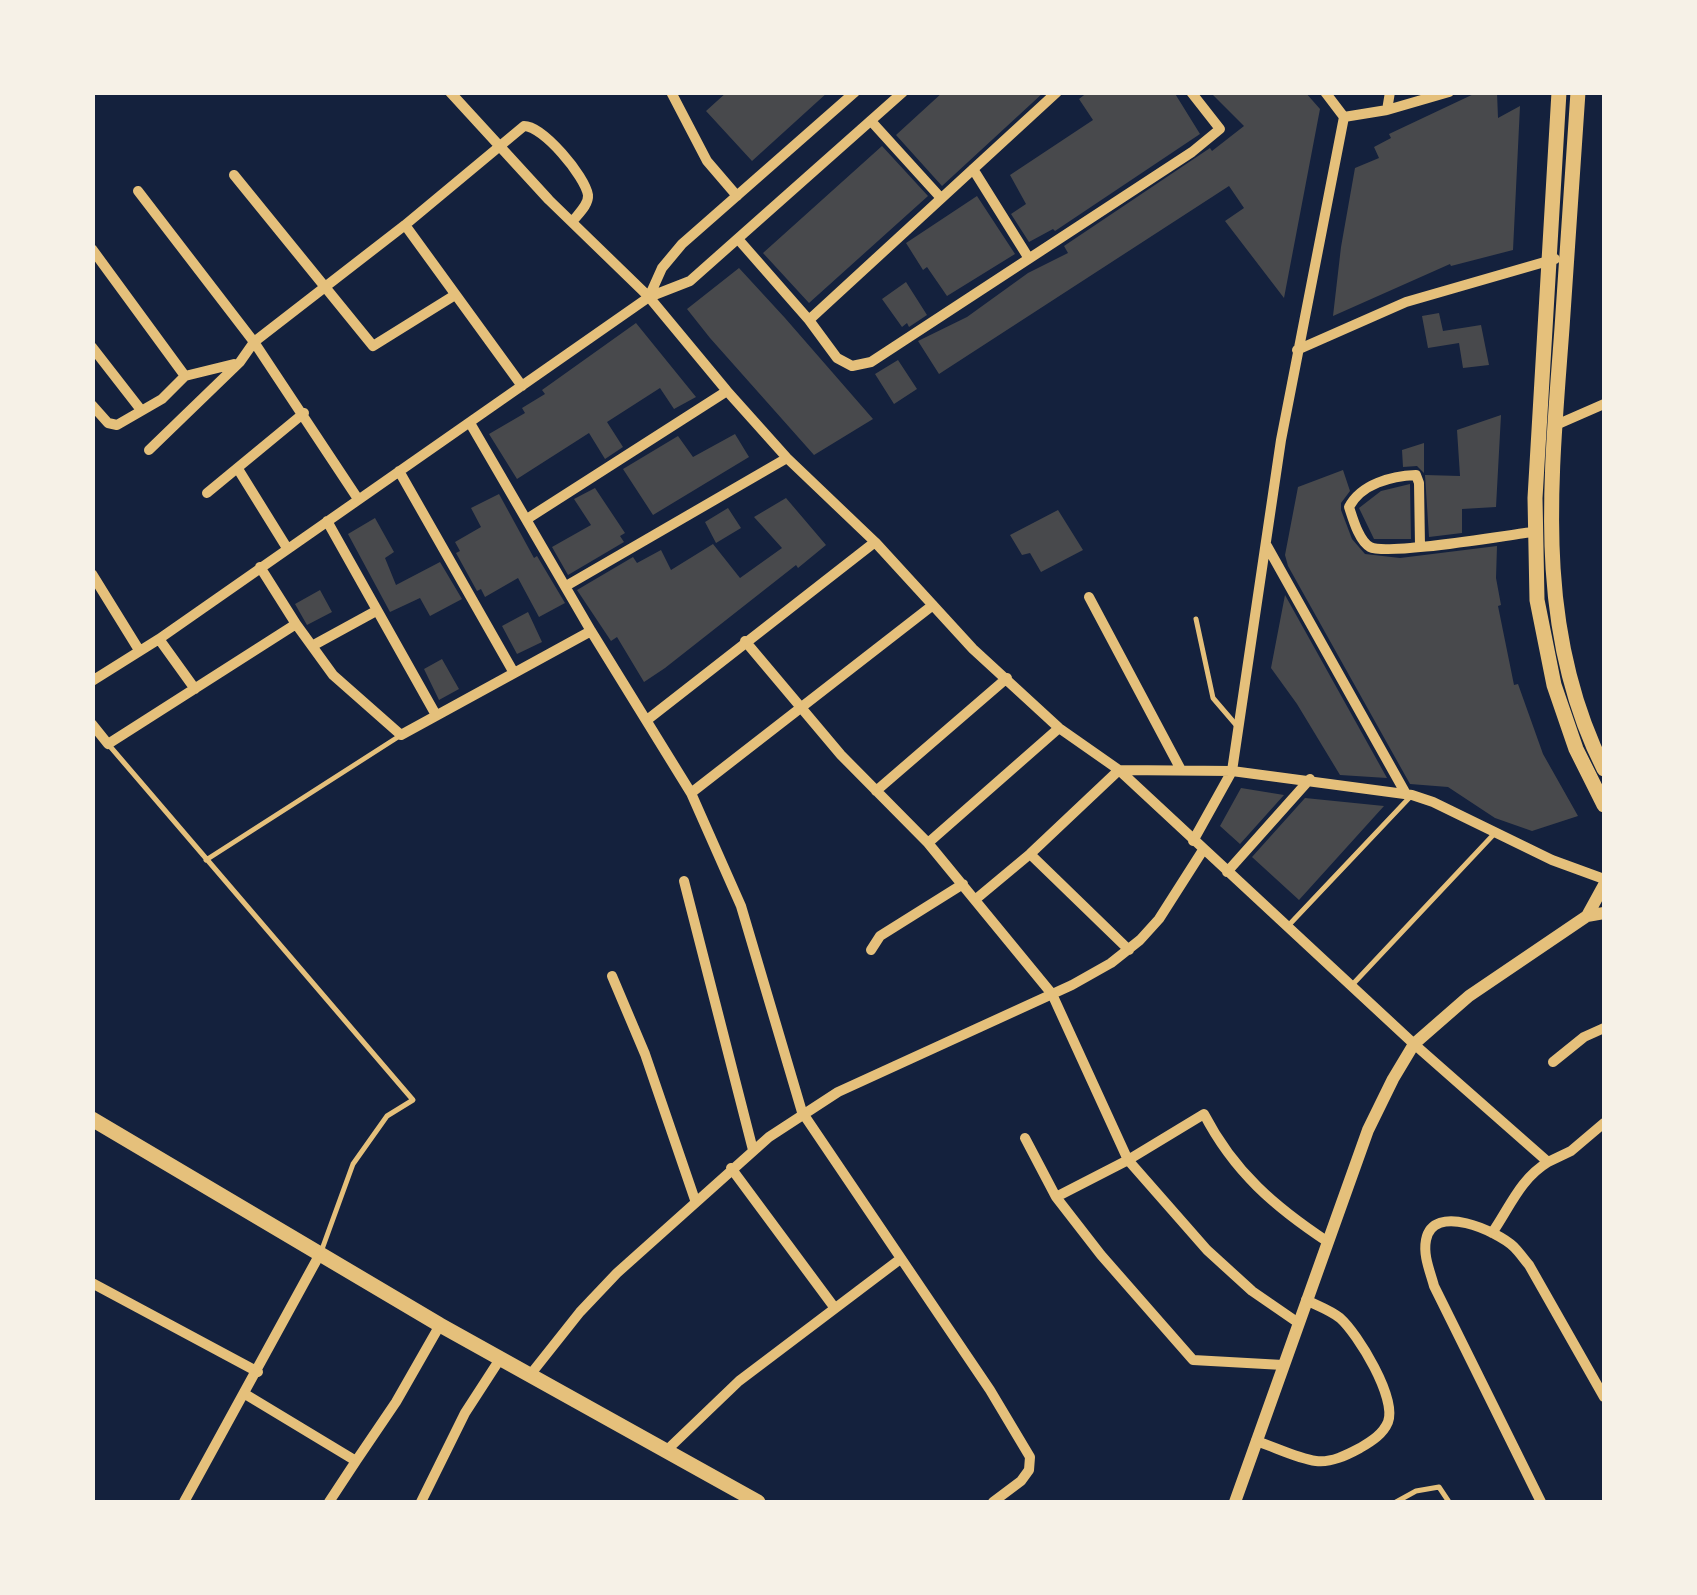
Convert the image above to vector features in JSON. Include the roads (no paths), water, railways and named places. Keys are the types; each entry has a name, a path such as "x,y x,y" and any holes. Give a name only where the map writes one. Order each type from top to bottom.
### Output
{"main road":[{"path":"1559,92 1533,532 1536,600 1545,652 1576,749 1604,805"},
{"path":"1578,92 1550,532 1555,612 1567,666 1604,769"},
{"path":"92,1120 440,1325 754,1502"}],"street":[{"path":"450,92 496,146 649,297 787,458 875,542 973,649 1059,728 1119,770 1414,1044 1548,1162"},
{"path":"649,297 671,255 855,92"},
{"path":"92,681 649,297 690,281 903,92"},
{"path":"808,320 1057,92"},
{"path":"738,239 836,358 852,366 871,362 1192,152 1220,128 1191,92"},
{"path":"1193,841 1232,771 1281,440 1344,117 1326,92"},
{"path":"1387,110 1390,92"},
{"path":"1344,117 1387,110 1449,92"},
{"path":"677,95 707,161 737,196"},
{"path":"871,121 940,197"},
{"path":"150,450 240,362 254,342 405,225 496,146 528,125 551,140 588,196 572,222"},
{"path":"973,169 1028,257"},
{"path":"234,175 373,346 454,295"},
{"path":"138,191 254,342 304,412 358,499"},
{"path":"405,225 522,386"},
{"path":"92,249 185,376"},
{"path":"1298,350 1406,302 1548,260 1567,258"},
{"path":"92,347 141,410"},
{"path":"92,405 108,424 117,425 162,400 185,376 240,362"},
{"path":"526,519 727,392"},
{"path":"1556,425 1604,404"},
{"path":"207,493 304,412"},
{"path":"470,422 591,631 691,793 742,906 802,1112 990,1390 1030,1457 1030,1470 993,1502"},
{"path":"566,586 787,458"},
{"path":"238,469 287,548"},
{"path":"398,471 514,673"},
{"path":"1420,546 1420,483 1416,475 1377,483 1355,496 1348,506 1365,543 1374,550 1385,550 1420,546 1533,532"},
{"path":"327,520 436,715"},
{"path":"648,720 875,542"},
{"path":"1267,545 1409,794"},
{"path":"260,567 334,674 400,735 591,631"},
{"path":"92,574 139,650"},
{"path":"1089,597 1180,768"},
{"path":"691,793 933,605"},
{"path":"312,646 376,611"},
{"path":"92,724 108,744 296,624"},
{"path":"159,638 195,688"},
{"path":"744,641 841,756 928,843 1052,994 1128,1160 1207,1250 1252,1291 1298,1322"},
{"path":"876,791 1007,678"},
{"path":"928,843 1059,728"},
{"path":"976,899 1119,770 1180,768 1310,779 1409,794 1604,882 1588,916"},
{"path":"1226,872 1310,779"},
{"path":"530,1375 589,1302 753,1150 802,1112 875,1073 1092,975 1129,950 1158,919 1203,850"},
{"path":"1030,854 1129,950"},
{"path":"684,881 753,1150"},
{"path":"871,950 880,936 963,884"},
{"path":"1235,1502 1368,1130 1414,1044 1469,996 1588,916 1604,913"},
{"path":"612,976 645,1054 696,1200"},
{"path":"1553,1062 1584,1037 1604,1028"},
{"path":"1056,1196 1128,1160 1204,1114 1222,1148 1262,1192 1287,1215 1328,1242"},
{"path":"1492,1233 1535,1170 1571,1151 1604,1123"},
{"path":"1025,1138 1056,1196 1101,1256 1194,1360 1282,1365"},
{"path":"731,1168 834,1306"},
{"path":"1541,1502 1449,1320 1426,1257 1426,1236 1432,1226 1445,1220 1479,1226 1513,1246 1529,1265 1604,1397"},
{"path":"184,1502 321,1252"},
{"path":"667,1450 739,1381 899,1260"},
{"path":"92,1283 258,1372"},
{"path":"1256,1441 1315,1461 1328,1461 1376,1439 1388,1423 1391,1408 1386,1394 1354,1333 1331,1311 1306,1300"},
{"path":"329,1502 396,1402 440,1325"},
{"path":"420,1502 465,1413 500,1359"},
{"path":"245,1394 356,1461"}],"lane":[{"path":"1196,619 1213,698 1239,728"},
{"path":"206,860 400,735"},
{"path":"108,744 413,1100 387,1116 352,1164 321,1252"},
{"path":"1287,927 1409,794"},
{"path":"1351,986 1495,833"},
{"path":"1396,1502 1439,1487 1449,1502"}]}
